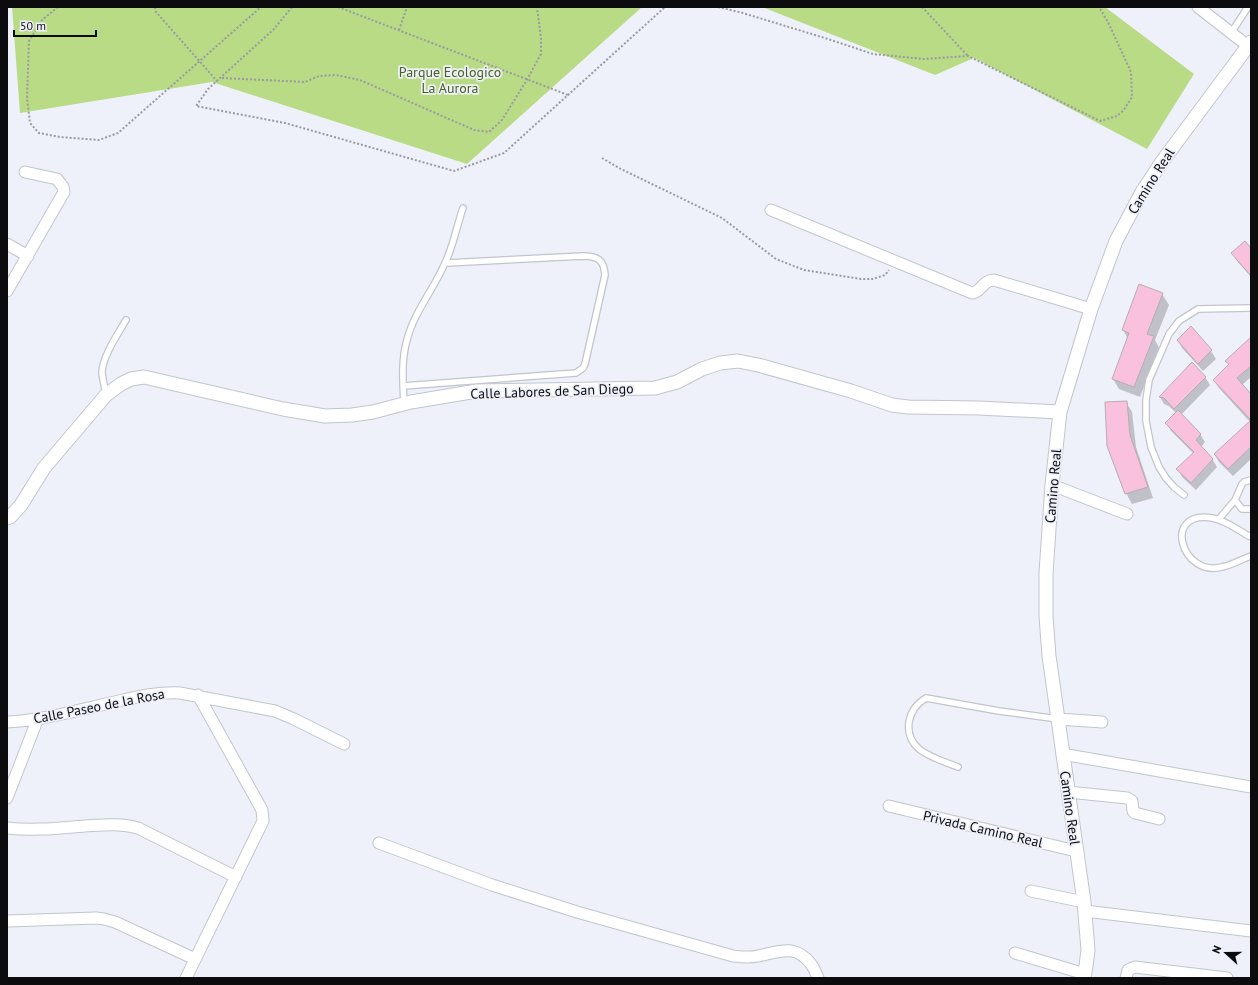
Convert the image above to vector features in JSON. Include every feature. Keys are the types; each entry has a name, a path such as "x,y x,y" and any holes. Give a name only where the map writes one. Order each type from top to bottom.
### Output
{"street":[{"path":"1198,7 1230,34 1250,44"},
{"name":"Camino Real","path":"1084,976 1088,950 1084,907 1049,656 1046,616 1046,573 1052,485 1060,412 1091,309 1116,241 1129,214 1161,163 1250,44"},
{"path":"7,291 64,192 63,187 57,179 25,172"},
{"path":"772,210 896,263 972,293 979,290 985,282 994,280 1091,309"},
{"path":"7,244 28,256"},
{"name":"Calle Labores de San Diego","path":"7,518 10,517 21,505 44,468 106,396 131,378 144,377 283,409 325,416 352,415 373,412 404,404 477,391 655,388 677,382 702,369 720,363 738,361 758,365 897,406 1060,412"},
{"path":"1052,485 1127,514"},
{"name":"Calle Paseo de la Rosa","path":"7,722 38,718 157,693 180,693 198,695 275,711 344,744"},
{"path":"186,978 262,826 264,816 198,695"},
{"path":"7,798 38,718"},
{"path":"1058,719 1102,722"},
{"path":"1062,754 1251,787"},
{"path":"1068,792 1127,798 1132,801 1133,811 1135,813 1159,819"},
{"name":"Privada Camino Real","path":"889,806 1076,851"},
{"path":"7,828 34,829 113,825 130,826 138,828 236,877"},
{"path":"379,843 492,885 577,912 733,956 750,957 780,950 790,950 805,958 811,965 818,978"},
{"path":"1030,891 1084,907 1251,931"},
{"path":"7,921 104,919 115,922 195,959"},
{"path":"1016,953 1084,976"},
{"path":"1126,978 1128,970 1135,967 1226,978"}],"lane":[{"path":"1230,34 1248,7"},
{"path":"404,404 404,352 407,338 417,314 446,263 463,208"},
{"path":"403,386 576,373 583,368 585,364 605,274 605,268 602,261 596,257 583,256 446,263"},
{"path":"1184,495 1166,478 1159,467 1151,447 1146,421 1146,400 1149,380 1169,334 1179,321 1198,310 1251,308"},
{"path":"106,396 102,373 103,366 107,355 126,320"},
{"path":"1219,519 1235,500 1242,484 1251,480"},
{"path":"1235,500 1242,509 1251,509"},
{"path":"1251,537 1219,519 1210,518 1202,518 1187,523 1181,536 1184,550 1199,564 1211,568 1222,568 1251,556"},
{"path":"958,767 923,752 914,746 910,738 908,730 910,718 918,703 926,698 999,711 1058,719"}],"path":[{"path":"58,7 42,20 29,41 27,98 30,123 39,133 60,137 99,140 118,133 261,7"},
{"path":"155,7 156,12 217,81"},
{"path":"292,7 274,29 208,89 196,106 285,123 454,171 504,153 664,7"},
{"path":"338,7 568,95"},
{"path":"399,30 407,7"},
{"path":"221,78 305,82 319,76 336,75 360,80 474,130 489,132 502,120 528,79 541,54 541,38 537,7"},
{"path":"718,7 873,54 924,59 968,56"},
{"path":"922,7 968,56 1100,121 1117,116 1123,111 1132,97 1131,72 1108,22 1099,7"},
{"path":"602,158 621,169 722,218 776,259 804,270 861,279 874,279 885,275 896,263"}],"green space":[{"name":"Parque Ecologico La Aurora","path":"12,7 642,7 467,164 212,82 20,113"},
{"path":"762,7 1105,7 1194,74 1147,149 974,58 935,75"}],"building":[{"path":"1245,241 1251,248 1251,276 1231,253"},
{"path":"1139,284 1163,293 1147,334 1154,336 1134,387 1112,379 1129,333 1122,330"},
{"path":"1191,326 1212,350 1198,364 1177,340"},
{"path":"1251,337 1251,366 1237,378 1251,394 1251,420 1213,380 1229,364 1225,361"},
{"path":"1192,362 1206,377 1174,409 1164,398 1159,397"},
{"path":"1127,401 1130,435 1148,487 1125,494 1107,446 1105,402"},
{"path":"1178,410 1201,434 1196,440 1213,459 1191,483 1176,469 1194,452 1165,423"},
{"path":"1251,420 1251,447 1228,469 1214,454"}]}
